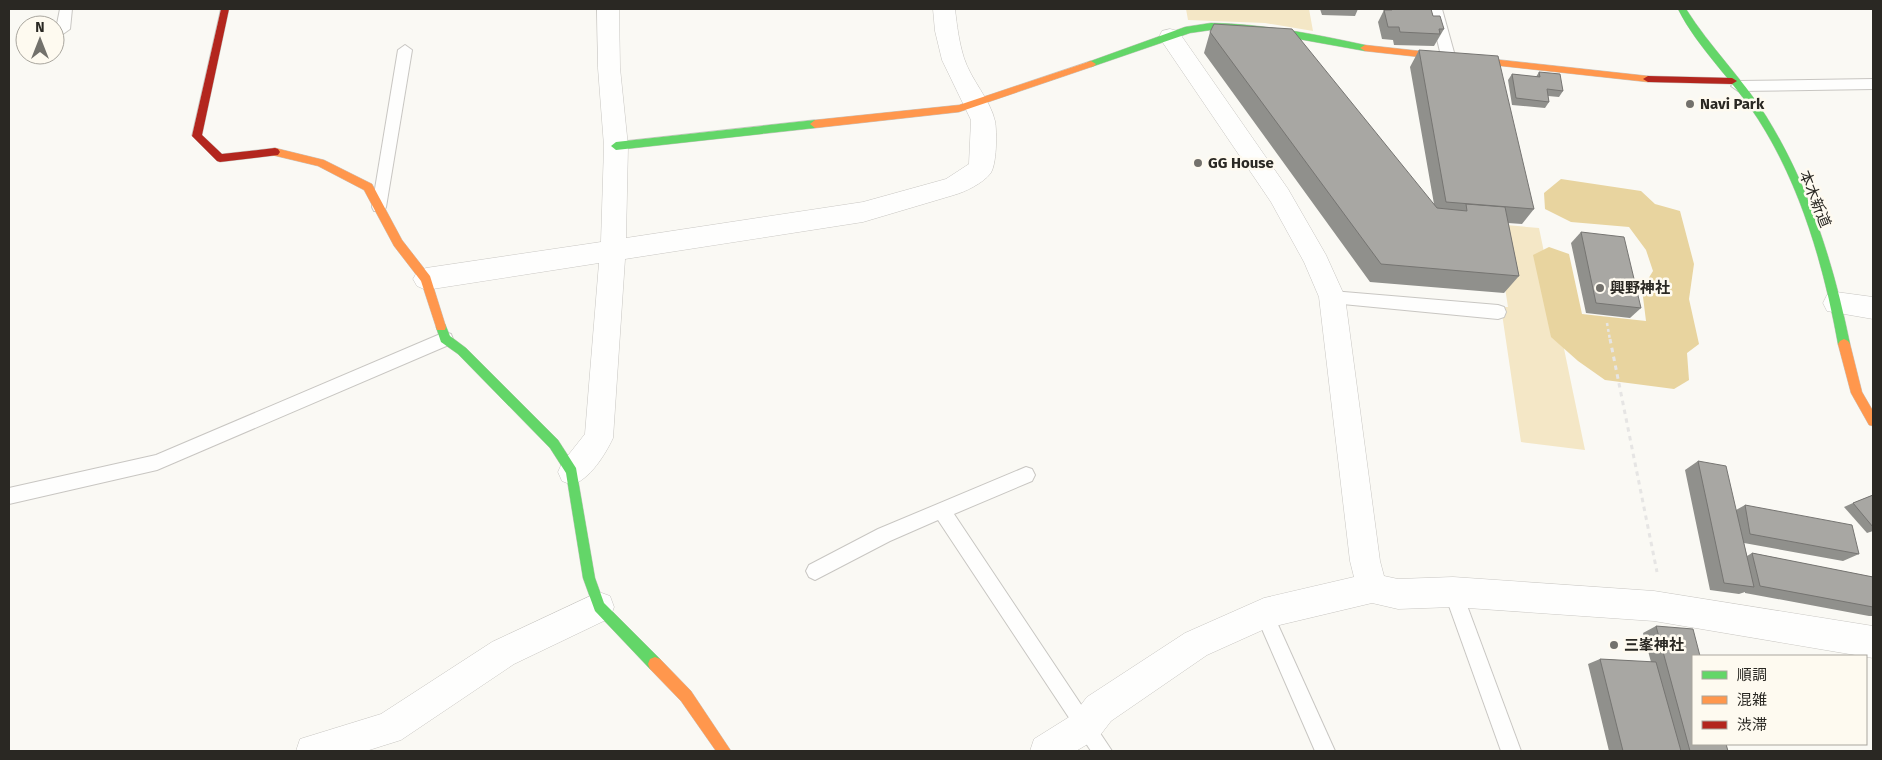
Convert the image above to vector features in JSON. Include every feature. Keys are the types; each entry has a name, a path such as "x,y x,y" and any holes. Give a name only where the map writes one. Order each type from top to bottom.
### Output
{"street":[{"path":"225,9 197,136 220,158 277,152 321,163 368,187 398,243 426,279 445,338 462,351 554,444 572,472 589,578 599,607 686,696 724,751"},
{"path":"572,472 599,438 613,251 616,146 609,68 608,9"},
{"path":"426,279 863,212 954,186 981,169 984,141 983,120 973,104 954,60 946,31 944,9"},
{"name":"本木新道","path":"1682,9 1772,134 1808,218 1836,303 1846,366 1863,408 1873,421"},
{"path":"616,146 959,108 1170,38 1178,32 1207,27 1273,30 1370,49 1669,81 1735,84"},
{"path":"1170,38 1219,109 1254,154 1316,257 1332,297 1365,562 1372,588"},
{"path":"1836,303 1873,308"},
{"path":"1046,751 1094,739 1099,709 1196,644 1264,613 1372,588 1398,594 1453,592 1654,606 1873,642"},
{"path":"312,751 389,728 503,653 599,607"}],"lane":[{"path":"1436,9 1448,56"},
{"path":"379,207 405,50"},
{"path":"1735,84 1873,84"},
{"path":"1332,297 1498,312"},
{"path":"9,496 157,462 445,338"},
{"path":"815,572 884,535 1026,475"},
{"path":"942,511 1094,739"},
{"path":"1453,592 1511,751"},
{"path":"1264,613 1325,751"}],"path":[{"path":"1607,323 1658,578"}],"shaded area":[{"path":"1186,9 1309,9 1313,31 1265,23 1188,20"},
{"path":"1561,179 1641,191 1655,204 1680,211 1694,264 1689,299 1699,344 1687,353 1689,380 1674,389 1605,380 1578,361 1551,337 1533,255 1549,247 1569,254 1582,314 1646,321 1642,289 1653,271 1646,250 1629,227 1571,222 1545,209 1544,193"},
{"path":"1495,224 1539,228 1585,450 1521,442 1501,307 1508,307"}],"building":[{"path":"1431,9 1433,16 1440,16 1444,29 1439,29 1440,34 1400,32 1399,27 1388,27 1384,10"},
{"path":"1214,24 1292,29 1437,208 1467,211 1466,204 1505,207 1519,276 1381,264 1210,32"},
{"path":"1419,50 1498,56 1534,209 1446,202"},
{"path":"1539,72 1560,74 1563,91 1547,89 1549,102 1516,98 1512,74 1540,77"},
{"path":"1581,232 1624,237 1641,308 1596,303"},
{"path":"1698,461 1726,466 1754,587 1724,583"},
{"path":"1873,495 1873,527 1853,503"},
{"path":"1745,505 1852,525 1859,554 1750,534"},
{"path":"1752,553 1873,577 1873,607 1760,586"},
{"path":"1656,626 1693,629 1700,655 1692,655 1692,745 1726,745 1728,751 1690,751"},
{"path":"1600,659 1656,662 1681,751 1623,751"}],"traffic: fast":[{"path":"1682,9 1701,38 1754,105 1791,171 1814,228 1823,257 1844,344"},
{"path":"1091,64 1188,30 1211,26 1265,29 1365,48"},
{"path":"616,146 815,124"},
{"path":"441,327 445,339 462,351 554,444 572,472 589,578 599,607 655,664"}],"traffic: slow":[{"path":"1365,48 1648,79"},
{"path":"815,124 959,108 1091,64"},
{"path":"275,152 321,163 368,187 398,243 426,279 441,327"},
{"path":"1844,344 1857,393 1873,421"},
{"path":"655,664 686,696 724,751"}],"traffic: jam":[{"path":"225,9 197,136 220,158 275,152"},
{"path":"1648,79 1732,81"}],"place":[{"name":"Navi Park","path":"1690,104"},
{"name":"GG House","path":"1198,163"},
{"name":"興野神社","path":"1600,288"},
{"name":"三峯神社","path":"1614,645"}]}
